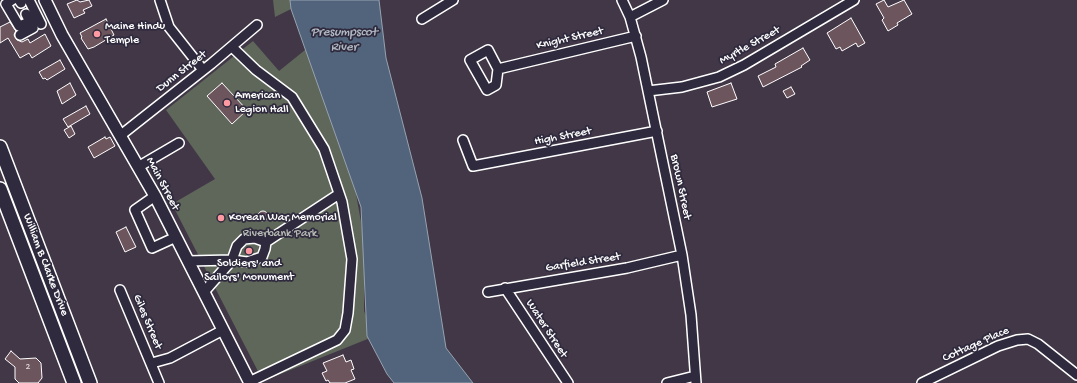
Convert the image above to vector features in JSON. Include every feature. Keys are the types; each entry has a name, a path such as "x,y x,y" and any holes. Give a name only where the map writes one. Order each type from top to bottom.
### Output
{"highway":[{"name":"William B Clarke Drive","path":"0,147 90,383"},
{"name":"William B Clarke Drive","path":"0,189 74,383"}],"main road":[{"name":"Main Street","path":"45,0 53,18 155,196 250,382"}],"street":[{"path":"160,0 169,27 203,70"},
{"path":"422,19 453,0"},
{"name":"Brown Street","path":"622,0 630,17 636,36 682,255 691,315 696,379"},
{"path":"630,17 663,0"},
{"name":"Myrtle Street","path":"648,91 682,87 719,77 744,65 854,0"},
{"path":"33,22 20,1 6,4 19,26 53,18"},
{"path":"20,35 33,22"},
{"name":"Dunn Street","path":"120,135 232,47 257,25"},
{"name":"Knight Street","path":"498,69 509,65 636,36"},
{"path":"232,47 256,70 292,97 324,149 339,194 352,259 348,313 345,330 337,340 250,382"},
{"name":"High Street","path":"463,140 474,166 657,131"},
{"path":"138,167 179,143"},
{"path":"188,261 232,260 247,262 262,257 266,242 339,194"},
{"path":"155,196 135,210 152,248 176,237"},
{"path":"204,292 232,260 237,246 244,240 255,238 266,242"},
{"name":"Garfield Street","path":"488,292 627,268 682,255"},
{"name":"Water Street","path":"505,288 568,383"},
{"name":"Giles Street","path":"120,290 152,363 159,383"},
{"name":"Giles Street","path":"152,363 170,358 223,330"},
{"name":"Cottage Place","path":"922,383 998,346 1017,340 1028,339 1038,344 1077,375"},
{"path":"667,383 696,379"}],"green space":[{"path":"273,0 290,0 291,9 275,17"},
{"name":"Riverbank Park","path":"253,41 279,71 310,46 354,183 367,255 364,285 364,311 375,336 263,381 172,204 215,179 166,110"}],"water":[{"name":"Presumpscot River","path":"290,0 379,0 386,58 422,198 446,348 473,383 394,383 387,374 367,336 361,207 291,9"}],"building":[{"path":"77,0 80,2 89,0 92,6 83,10 85,13 74,18 67,4"},
{"path":"884,0 888,7 904,0 912,14 897,23 898,25 888,31 882,20 884,18 876,4"},
{"path":"851,18 865,43 858,47 856,43 842,51 840,47 836,49 827,33"},
{"name":"Maine Hindu Temple","path":"106,19 114,35 88,49 81,38 80,33"},
{"path":"10,22 16,31 14,35 17,40 22,42 28,39 30,43 45,34 51,46 32,58 29,53 20,58 8,38 0,43 0,27"},
{"path":"803,48 810,60 801,66 802,67 763,87 758,76 776,67 775,64"},
{"path":"60,60 65,69 47,80 45,78 43,79 39,72"},
{"path":"70,83 76,95 62,104 57,91"},
{"name":"American Legion Hall","path":"222,83 247,110 232,124 207,96"},
{"path":"731,83 737,99 712,107 707,92"},
{"path":"791,87 795,94 787,98 783,91"},
{"path":"86,106 90,114 68,127 63,119"},
{"path":"71,126 75,134 69,138 64,130"},
{"path":"105,137 106,139 110,137 115,146 94,158 88,147"},
{"path":"261,211 265,211 267,212 267,220 261,221 258,218 258,214"},
{"path":"126,227 136,247 125,252 116,232"},
{"path":"11,351 20,359 36,358 41,363 42,378 38,383 19,383 15,379 15,367 5,359"},
{"path":"343,355 346,362 351,360 354,369 351,370 355,379 345,383 330,383 328,380 326,381 322,373 327,371 323,363"}],"place":[{"name":"Maine Hindu Temple","path":"97,34"},
{"name":"American Legion Hall","path":"227,103"},
{"name":"Korean War Memorial","path":"221,218"},
{"name":"Soldiers' and Sailors' Monument","path":"249,251"}]}
